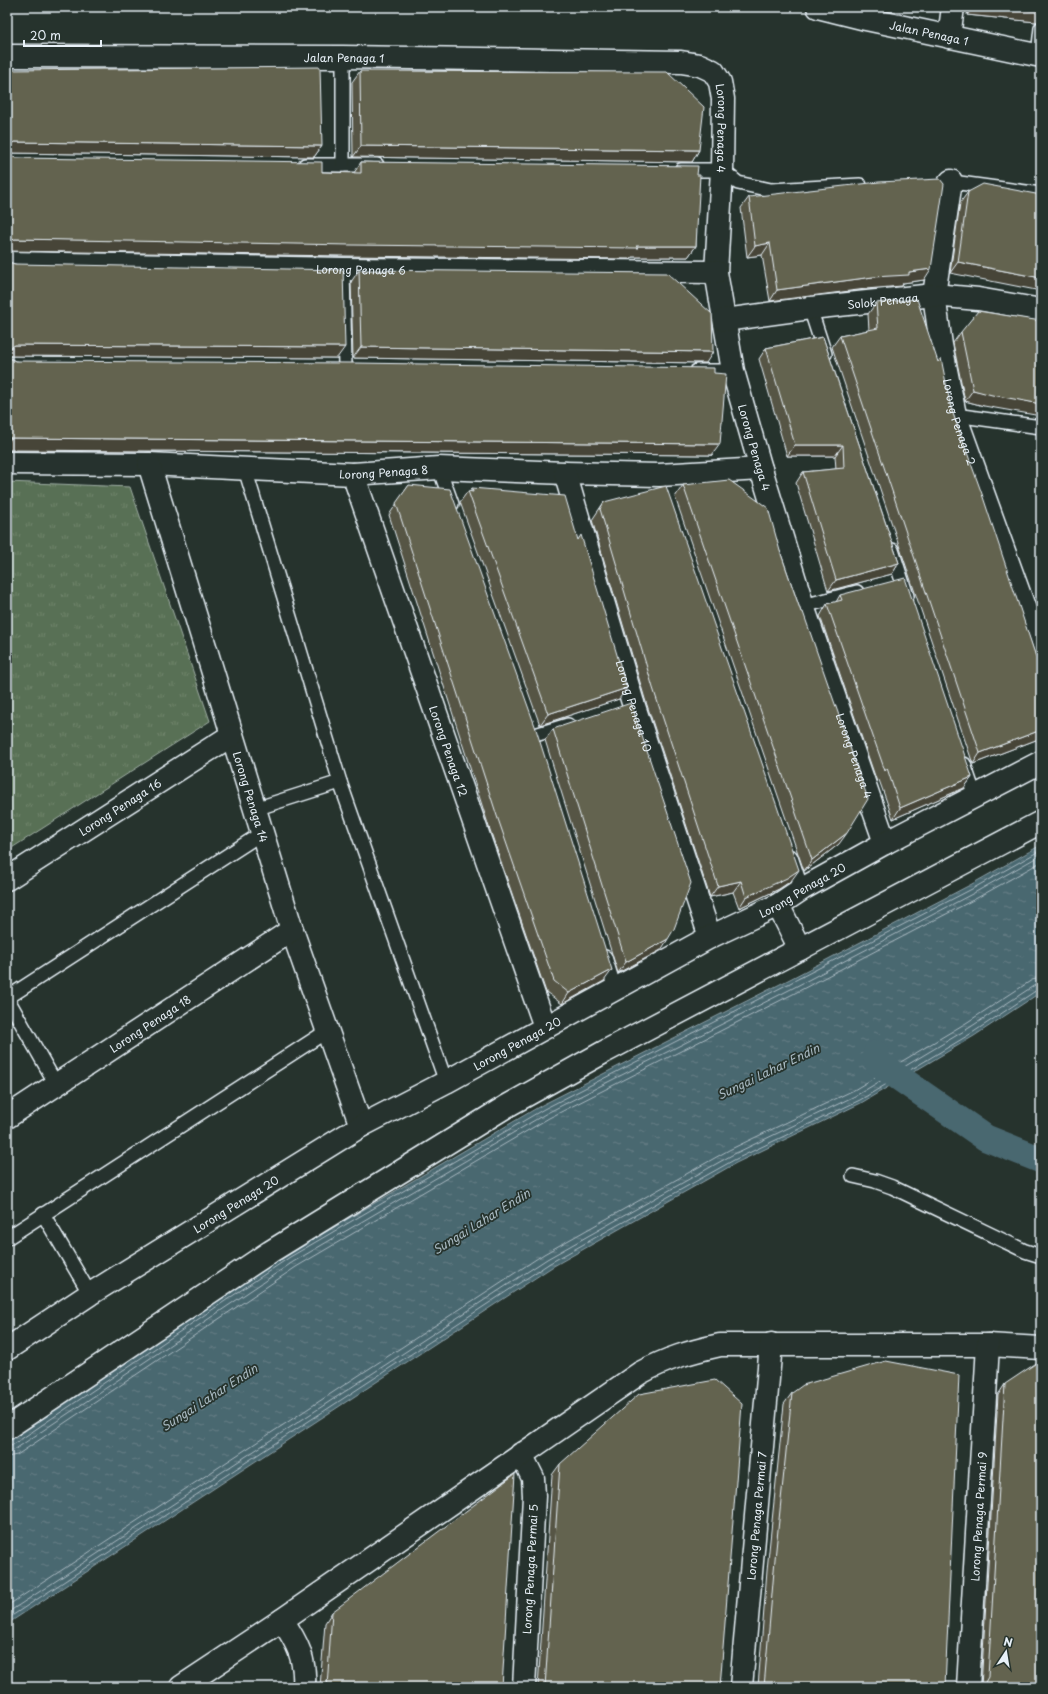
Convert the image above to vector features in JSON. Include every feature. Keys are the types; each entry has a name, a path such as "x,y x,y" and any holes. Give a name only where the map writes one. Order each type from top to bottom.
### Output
{"street":[{"name":"Jalan Penaga 1","path":"818,7 867,13 949,37 1040,56"},
{"path":"949,37 953,7"},
{"name":"Jalan Penaga 1","path":"7,56 343,57 681,62"},
{"name":"Lorong Penaga 4","path":"681,62 700,65 713,71 720,82 723,99 722,170 716,272 733,371 760,469 803,606 885,842"},
{"name":"Lorong Penaga 2","path":"943,181 934,295 941,345 955,415 1041,654"},
{"name":"Lorong Penaga 6","path":"7,263 343,269 716,272"},
{"name":"Solok Penaga","path":"725,320 810,308 934,295 978,299 1041,310"},
{"name":"Lorong Penaga 8","path":"7,462 149,464 353,474 439,468 565,474 662,482 760,469"},
{"name":"Lorong Penaga 14","path":"149,464 292,930 361,1126"},
{"name":"Lorong Penaga 12","path":"353,474 545,1027"},
{"name":"Lorong Penaga 10","path":"565,474 626,706 710,937"},
{"name":"Lorong Penaga 16","path":"7,879 232,735"},
{"name":"Lorong Penaga 20","path":"7,1349 90,1294 361,1126 446,1082 710,937 778,905 885,842 1041,762"},
{"path":"7,1428 270,1252 507,1106 604,1052 1041,822"},
{"path":"778,905 800,949"},
{"name":"Lorong Penaga 18","path":"7,1117 292,930"},
{"name":"Lorong Penaga Permai 7","path":"741,1687 771,1344"},
{"path":"181,1687 282,1620 640,1373 665,1360 689,1352 720,1345 988,1345 1041,1348"},
{"name":"Lorong Penaga Permai 9","path":"968,1687 988,1345"},
{"name":"Lorong Penaga Permai 5","path":"521,1454 533,1478 534,1496 524,1687"},
{"path":"282,1620 294,1637 302,1655 304,1687"}],"lane":[{"path":"1040,56 1041,28"},
{"path":"343,57 343,165"},
{"path":"295,164 390,166"},
{"path":"666,169 722,170 738,183 771,190 873,184"},
{"path":"943,181 1041,194"},
{"path":"343,269 345,366"},
{"path":"810,308 830,368"},
{"path":"330,366 361,366"},
{"path":"685,371 733,371"},
{"path":"955,415 1041,426"},
{"path":"439,468 455,513"},
{"path":"245,469 340,782 446,1082"},
{"path":"886,535 912,610"},
{"path":"886,584 902,580"},
{"path":"803,606 871,588"},
{"path":"530,721 540,750"},
{"path":"535,736 581,721"},
{"path":"960,752 975,796"},
{"path":"255,808 340,782"},
{"path":"56,1084 7,998 262,833"},
{"path":"786,844 802,890"},
{"path":"601,944 615,989"},
{"path":"7,1238 326,1030"},
{"path":"853,1176 892,1187 1025,1251 1041,1256"},
{"path":"43,1214 90,1294"}],"green space":[{"path":"7,482 130,487 210,721 7,851"}],"water":[{"name":"Sungai Lahar Endin","path":"1041,845 1041,992 974,1036 861,1103 736,1163 552,1267 7,1624 7,1443 288,1254 542,1105 788,980 970,885"}],"building":[{"path":"1004,7 1041,7 1041,11"},
{"path":"320,67 322,146 15,142 8,145 8,153 15,158 322,162 322,172 361,173 361,162 698,166 697,175 700,175 696,246 636,246 638,248 15,239 7,243 7,70"},
{"path":"360,71 667,72 704,107 699,150 361,146"},
{"path":"940,179 944,184 931,269 909,272 909,275 873,277 777,290 770,243 755,246 749,197 879,182"},
{"path":"983,184 1041,195 1041,278 958,262 968,192"},
{"path":"7,261 15,264 343,270 345,347 15,345 8,349 8,357 15,361 353,363 714,368 714,373 726,374 720,444 11,438 7,436"},
{"path":"359,270 667,273 712,314 713,352 361,347"},
{"path":"917,299 938,362 941,358 951,408 982,494 1041,672 1041,730 980,753 840,336 878,328 876,303"},
{"path":"978,311 1041,321 1041,404 973,390 961,332"},
{"path":"823,337 899,563 836,580 803,472 844,468 843,445 795,445 766,348"},
{"path":"729,480 768,508 780,551 801,612 803,612 868,799 847,833 812,860 683,485"},
{"path":"409,485 450,489 535,726 612,970 569,993 554,981 497,816 396,503"},
{"path":"666,486 799,870 787,878 746,897 741,881 718,886 653,688 600,509 604,502"},
{"path":"472,488 565,496 578,540 581,535 627,688 548,714 468,491 473,492"},
{"path":"905,578 972,777 900,808 887,768 885,771 827,604 842,600 840,595"},
{"path":"631,703 691,883 674,929 668,939 626,962 553,729"},
{"path":"1041,1360 1041,1687 984,1687 988,1677 1005,1384"},
{"path":"886,1361 959,1375 945,1687 764,1687 792,1393 803,1385"},
{"path":"715,1380 742,1404 720,1687 545,1687 560,1464 639,1394"},
{"path":"515,1474 502,1687 327,1687 332,1612"}],"waterway":[{"path":"876,1054 878,1063 986,1138 1041,1160"}]}
